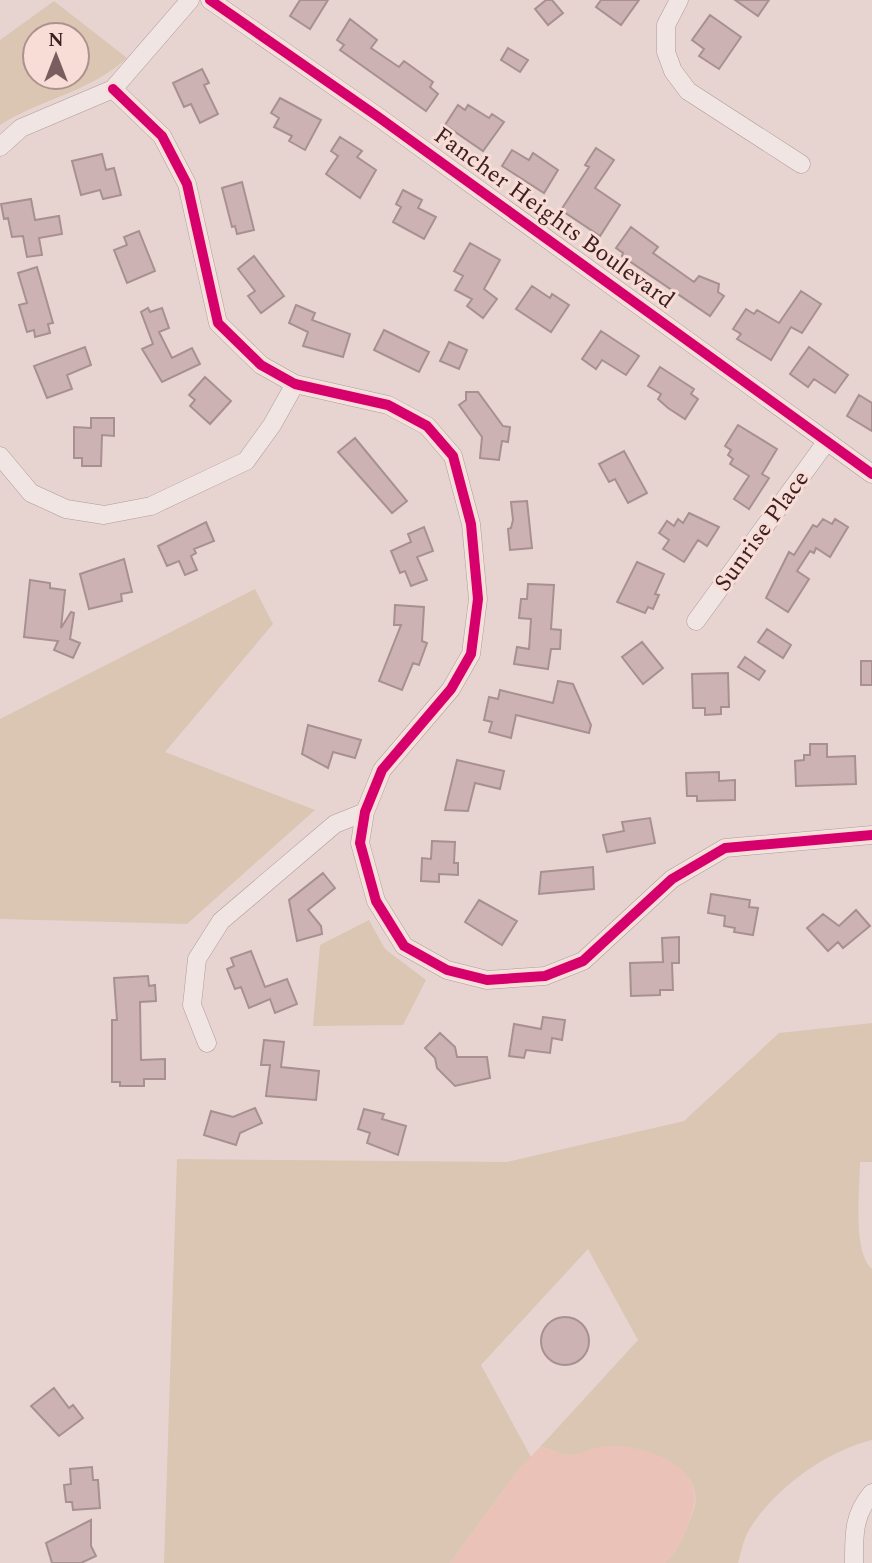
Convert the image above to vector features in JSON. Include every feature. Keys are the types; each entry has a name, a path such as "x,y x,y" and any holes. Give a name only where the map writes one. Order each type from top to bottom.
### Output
{"street":[{"path":"0,147 22,128 113,89 190,0"},
{"name":"Fancher Heights Boulevard","path":"210,0 377,116 872,474"},
{"path":"678,0 666,25 666,52 673,71 688,91 801,164"},
{"path":"113,89 162,136 187,184 218,323 261,365 295,384 388,405 427,426 453,456 471,523 478,599 471,654 451,689 382,770 365,812 360,843 376,901 404,946 447,970 488,980 545,976 583,961 672,879 725,848 872,835"},
{"path":"0,456 31,493 66,509 104,515 151,506 246,461 272,425 295,384"},
{"name":"Sunrise Place","path":"696,621 827,441"},
{"path":"207,1043 192,1005 197,959 221,921 335,824 365,812"},
{"path":"854,1563 855,1525 860,1507 872,1493"}],"shaded area":[{"path":"54,1 80,21 26,21"},
{"path":"21,25 21,91 72,91 0,125 0,40"},
{"path":"91,30 127,58 91,82"},
{"path":"255,589 273,624 165,752 315,810 187,924 0,919 0,719"},
{"path":"369,920 385,949 426,980 403,1025 313,1026 320,945"},
{"path":"872,1023 872,1162 860,1162 858,1218 862,1248 872,1269 872,1440 837,1453 786,1487 758,1516 743,1543 738,1563 664,1563 674,1553 685,1533 693,1512 695,1496 691,1481 681,1469 667,1460 633,1448 616,1446 570,1455 540,1447 638,1340 588,1249 481,1365 531,1457 518,1470 450,1563 164,1563 177,1159 507,1162 684,1121 779,1033"}],"sand":[{"path":"540,1447 569,1455 600,1447 632,1448 666,1459 680,1469 690,1481 695,1496 692,1513 674,1553 664,1563 450,1563 518,1470"}],"building":[{"path":"300,0 328,0 310,29 290,16"},
{"path":"546,0 552,0 563,13 548,25 535,9"},
{"path":"601,0 639,0 621,25 596,7"},
{"path":"735,0 769,0 758,16"},
{"path":"710,15 741,37 719,69 699,56 704,49 692,40"},
{"path":"350,19 377,40 371,48 399,67 404,61 433,82 430,87 438,94 426,111 340,50 344,45 337,40"},
{"path":"508,48 528,60 520,72 501,60"},
{"path":"202,69 209,83 204,85 218,114 200,123 191,104 184,107 173,83"},
{"path":"280,98 321,120 305,150 289,141 292,136 274,127 279,118 271,113"},
{"path":"458,105 465,110 468,105 489,118 492,114 504,122 483,151 445,125"},
{"path":"340,137 362,151 357,157 376,170 360,198 326,174 338,156 331,151"},
{"path":"596,148 614,160 595,188 620,205 600,236 561,210 589,167 585,165"},
{"path":"512,150 529,160 533,153 558,170 544,193 502,166"},
{"path":"102,154 106,170 114,168 121,195 103,199 100,190 81,195 72,161"},
{"path":"242,182 254,230 237,234 235,226 232,227 222,188"},
{"path":"403,190 422,200 418,208 436,217 424,239 393,222 401,207 396,204"},
{"path":"31,199 35,220 59,216 62,234 39,238 42,255 27,257 23,236 12,237 8,218 4,219 1,204"},
{"path":"631,227 658,247 653,253 694,282 699,276 719,284 718,292 724,296 710,316 622,256 623,253 616,248"},
{"path":"139,231 155,271 127,283 114,250 127,245 124,237"},
{"path":"470,243 500,260 484,289 497,299 483,318 467,306 472,299 455,290 463,276 454,271"},
{"path":"254,256 284,296 261,313 248,296 255,291 238,269"},
{"path":"37,267 53,323 48,324 50,333 35,337 34,330 27,332 19,305 27,303 18,273"},
{"path":"532,286 550,298 552,294 569,305 551,332 516,309"},
{"path":"801,291 821,304 802,333 791,327 771,360 737,339 741,334 733,329 746,309 754,314 757,310 779,323"},
{"path":"296,305 315,313 312,320 350,334 343,357 303,346 308,332 289,323"},
{"path":"148,308 150,312 162,308 169,328 159,332 172,358 192,348 200,364 162,382 142,349 153,344 141,312"},
{"path":"384,330 429,352 419,372 374,350"},
{"path":"601,331 639,356 626,375 602,360 596,369 582,359"},
{"path":"449,342 467,350 459,369 440,361"},
{"path":"85,347 91,365 67,375 72,389 47,398 34,366"},
{"path":"809,347 848,375 835,393 814,379 808,387 790,374"},
{"path":"660,367 694,389 691,394 698,399 685,419 668,408 658,399 661,394 648,386"},
{"path":"205,377 231,401 210,424 190,406 195,400 189,395"},
{"path":"466,392 478,392 503,426 510,427 508,442 502,441 499,460 480,458 482,437 459,405 466,400"},
{"path":"859,395 872,403 872,431 847,416"},
{"path":"91,418 114,418 114,436 102,435 101,466 82,466 82,458 74,458 74,427 91,428"},
{"path":"738,425 777,449 762,474 769,478 749,509 734,499 749,476 730,464 733,459 728,455 731,450 725,446"},
{"path":"355,438 407,501 392,513 338,452"},
{"path":"624,451 647,493 628,503 615,479 609,482 599,464"},
{"path":"527,501 532,548 510,550 508,529 511,528 513,520 511,502"},
{"path":"689,513 719,527 707,546 698,540 684,562 663,549 669,540 659,533 667,521 674,526 678,519 683,523"},
{"path":"823,519 832,524 835,519 848,527 830,557 816,548 814,553 810,551 797,571 809,579 788,612 766,598 789,552 794,555 813,525 817,527"},
{"path":"206,522 214,541 194,549 196,553 191,556 197,570 185,575 179,561 167,566 158,546"},
{"path":"424,527 433,551 417,557 427,580 411,586 405,571 400,573 391,551 411,542 408,534"},
{"path":"124,559 132,592 121,594 122,601 89,609 80,574"},
{"path":"637,562 664,574 655,594 659,595 653,609 648,607 645,613 617,602"},
{"path":"30,580 50,583 50,588 65,590 61,628 71,612 74,613 70,639 80,643 73,658 54,650 58,641 24,637"},
{"path":"528,584 554,585 551,629 561,630 560,649 551,649 548,669 514,664 517,647 529,649 531,619 519,618 521,599 527,599"},
{"path":"395,605 424,607 422,641 427,643 419,665 413,663 402,690 379,681 401,625 394,625"},
{"path":"767,629 791,645 783,658 758,642"},
{"path":"642,642 663,668 643,684 622,657"},
{"path":"745,657 765,671 759,680 738,667"},
{"path":"861,661 872,661 872,685 861,685"},
{"path":"728,673 729,707 721,707 721,714 705,715 705,708 693,708 692,674"},
{"path":"558,681 573,684 591,725 589,733 516,715 511,738 489,732 492,722 484,720 489,697 498,699 500,690 553,703"},
{"path":"308,725 361,740 355,758 333,752 328,768 302,754"},
{"path":"810,744 827,744 827,757 855,756 856,784 796,786 795,761 804,760 804,755 810,755"},
{"path":"457,760 504,771 500,789 475,783 468,811 445,810"},
{"path":"719,772 719,781 735,780 735,800 697,801 697,796 687,796 686,773"},
{"path":"650,818 655,843 607,852 603,835 624,831 622,822"},
{"path":"432,841 455,842 454,863 458,863 458,875 439,874 439,882 421,881 422,858 431,859"},
{"path":"593,867 594,889 539,894 541,872"},
{"path":"323,873 335,888 308,910 321,926 322,934 297,941 289,900"},
{"path":"711,894 750,900 749,907 758,908 753,935 734,932 735,928 724,926 725,916 708,913"},
{"path":"479,900 517,921 502,945 465,922"},
{"path":"856,910 870,926 843,948 838,942 828,951 807,928 823,914 839,926"},
{"path":"679,937 679,963 672,963 673,990 660,990 660,995 631,996 630,963 663,962 662,938"},
{"path":"251,951 265,987 287,979 297,1004 275,1013 270,999 249,1008 241,987 235,989 227,969 234,966 231,958"},
{"path":"148,976 149,986 155,985 156,1001 140,1002 141,1060 165,1059 165,1079 144,1079 144,1086 120,1086 120,1082 112,1082 112,1020 117,1020 114,978"},
{"path":"543,1017 565,1020 562,1040 552,1038 550,1053 526,1050 524,1058 509,1056 514,1024 541,1029"},
{"path":"440,1033 455,1047 457,1057 487,1057 490,1078 455,1086 437,1068 435,1058 425,1048"},
{"path":"264,1040 284,1042 281,1067 319,1071 316,1100 266,1096 270,1065 261,1065"},
{"path":"255,1108 262,1123 240,1133 236,1145 204,1135 211,1111 233,1117"},
{"path":"364,1109 384,1114 382,1119 406,1126 398,1155 367,1143 370,1133 358,1129"},
{"path":"565,1317 582,1324 589,1341 582,1358 565,1365 548,1358 541,1341 548,1324"},
{"path":"54,1388 69,1408 73,1405 83,1418 59,1436 31,1406"},
{"path":"92,1467 93,1480 98,1480 100,1508 73,1510 72,1502 66,1502 64,1485 71,1484 70,1469"},
{"path":"91,1520 91,1546 96,1556 81,1563 52,1563 46,1543"}],"cycle path":[{"path":"210,0 377,116 872,474"},
{"path":"113,89 162,136 187,184 218,323 261,365 295,384 388,405 427,426 453,456 471,524 478,599 471,654 451,689 382,770 365,812 360,843 376,901 404,946 447,970 487,980 545,976 583,961 672,879 725,848 872,835"}]}
